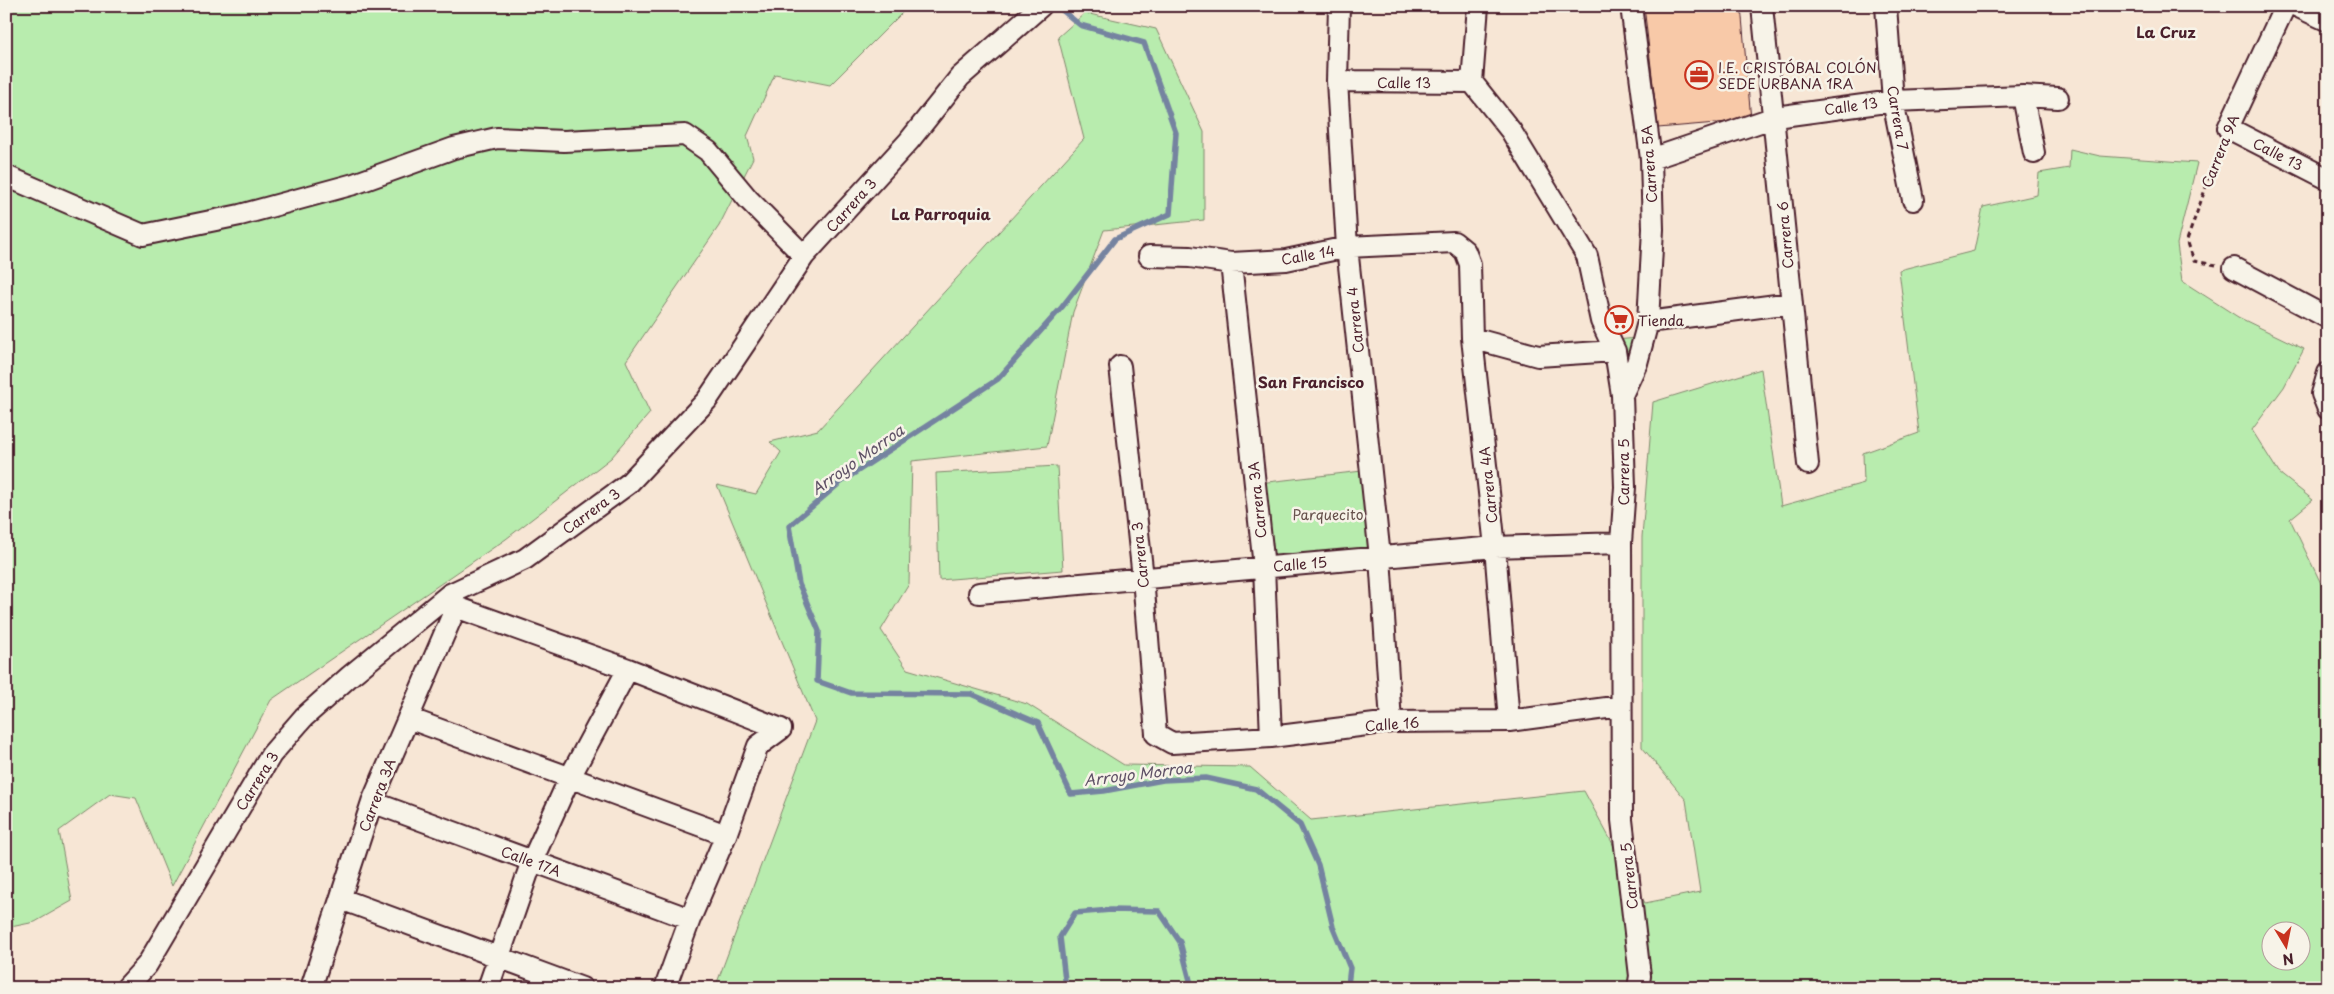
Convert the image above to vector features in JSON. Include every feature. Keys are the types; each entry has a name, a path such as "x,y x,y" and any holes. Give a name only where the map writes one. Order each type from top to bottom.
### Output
{"street":[{"name":"Carrera 4","path":"1340,6 1337,81 1347,248 1380,557 1391,722"},
{"path":"1472,82 1478,6"},
{"name":"Carrera 5A","path":"1622,396 1637,363 1648,322 1653,230 1651,159 1631,6"},
{"name":"Carrera 6","path":"1762,6 1775,117 1791,303 1808,464"},
{"name":"Carrera 7","path":"1886,6 1893,101 1913,200"},
{"name":"Carrera 9A","path":"2228,128 2285,6"},
{"path":"2296,6 2328,21"},
{"name":"Carrera 3","path":"126,988 147,966 270,755 304,717 350,676 453,601 525,559 628,484 707,400 804,256 909,141 960,77 1039,9"},
{"name":"Calle 13","path":"1337,81 1472,82"},
{"name":"Carrera 5","path":"1472,82 1511,131 1586,256 1601,321 1615,351 1622,396 1625,487 1621,543 1622,820 1639,982"},
{"name":"Calle 13","path":"1651,159 1775,117 1893,101 2024,96 2058,98"},
{"path":"2024,96 2034,153"},
{"name":"Calle 13","path":"2228,128 2328,179"},
{"path":"6,176 143,234 240,215 354,184 454,148 498,138 564,141 685,135 708,151 748,199 804,256"},
{"name":"Calle 14","path":"1149,256 1190,257 1231,263 1286,260 1347,248 1454,242 1465,251"},
{"name":"Carrera 4A","path":"1465,251 1470,264 1472,338 1495,547 1509,720"},
{"name":"Carrera 3A","path":"1231,263 1264,567 1271,737"},
{"path":"2234,268 2328,318"},
{"path":"1648,322 1791,303"},
{"path":"1472,338 1538,356 1615,351"},
{"name":"Carrera 3","path":"1120,366 1143,578 1156,734 1163,740"},
{"path":"2328,373 2322,394 2328,408"},
{"name":"Calle 15","path":"979,592 1495,547 1621,543"},
{"path":"453,601 781,729 758,746 726,835 690,919 664,988"},
{"name":"Carrera 3A","path":"311,988 372,802 408,718 453,601"},
{"path":"488,988 532,861 570,777 628,669"},
{"name":"Calle 16","path":"1163,740 1172,743 1271,737 1391,722 1509,720 1621,706"},
{"path":"408,718 726,835"},
{"name":"Calle 17A","path":"372,802 690,919"},
{"path":"341,898 582,988"}],"path":[{"name":"Carrera 9A","path":"2228,128 2187,240 2194,261 2234,268"}],"green space":[{"path":"6,6 909,6 830,85 775,74 747,136 753,158 719,226 626,361 650,413 611,458 506,539 271,700 172,886 136,798 110,794 59,831 72,901 35,922 6,928"},
{"path":"1085,13 1156,29 1204,132 1204,220 1104,230 1073,312 1047,446 912,461 909,584 881,630 907,669 1027,704 1124,765 1250,767 1311,820 1584,791 1645,903 1700,892 1686,800 1642,747 1642,537 1653,402 1761,369 1781,506 1864,483 1863,453 1919,433 1899,270 1974,251 1983,207 2037,195 2039,173 2069,168 2070,149 2100,156 2197,163 2177,244 2182,281 2238,317 2304,349 2284,387 2252,430 2279,473 2313,500 2290,519 2328,598 2328,988 715,988 815,721 717,485 756,494 781,452 770,442 818,430 1084,139 1058,37"},
{"path":"1637,338 1628,374 1616,340"},
{"path":"1057,466 1063,570 939,580 936,473"},
{"name":"Parquecito","path":"1362,471 1371,548 1265,558 1259,483"}],"building":[{"name":"I.E. CRISTÓBAL COLÓN SEDE URBANA 1RA","path":"1644,6 1741,6 1751,120 1658,128"}],"waterway":[{"name":"Arroyo Morroa","path":"1057,6 1080,25 1144,43 1176,133 1170,214 1115,239 1062,307 998,379 841,482 789,526 799,584 819,631 817,681 851,693 971,694 1038,723 1071,794 1104,791 1163,780 1206,778 1256,789 1300,825 1318,865 1333,927 1350,968 1348,985 1345,988"},
{"name":"Arroyo Morroa","path":"1066,988 1060,937 1075,913 1111,910 1159,911 1180,942 1192,988"}],"place":[{"name":"I.E. CRISTÓBAL COLÓN SEDE URBANA 1RA","path":"1699,75"},
{"name":"Tienda","path":"1619,320"}],"district":[{"name":"La Cruz","path":"2166,31"},
{"name":"La Parroquia","path":"941,213"},
{"name":"San Francisco","path":"1311,381"}]}
